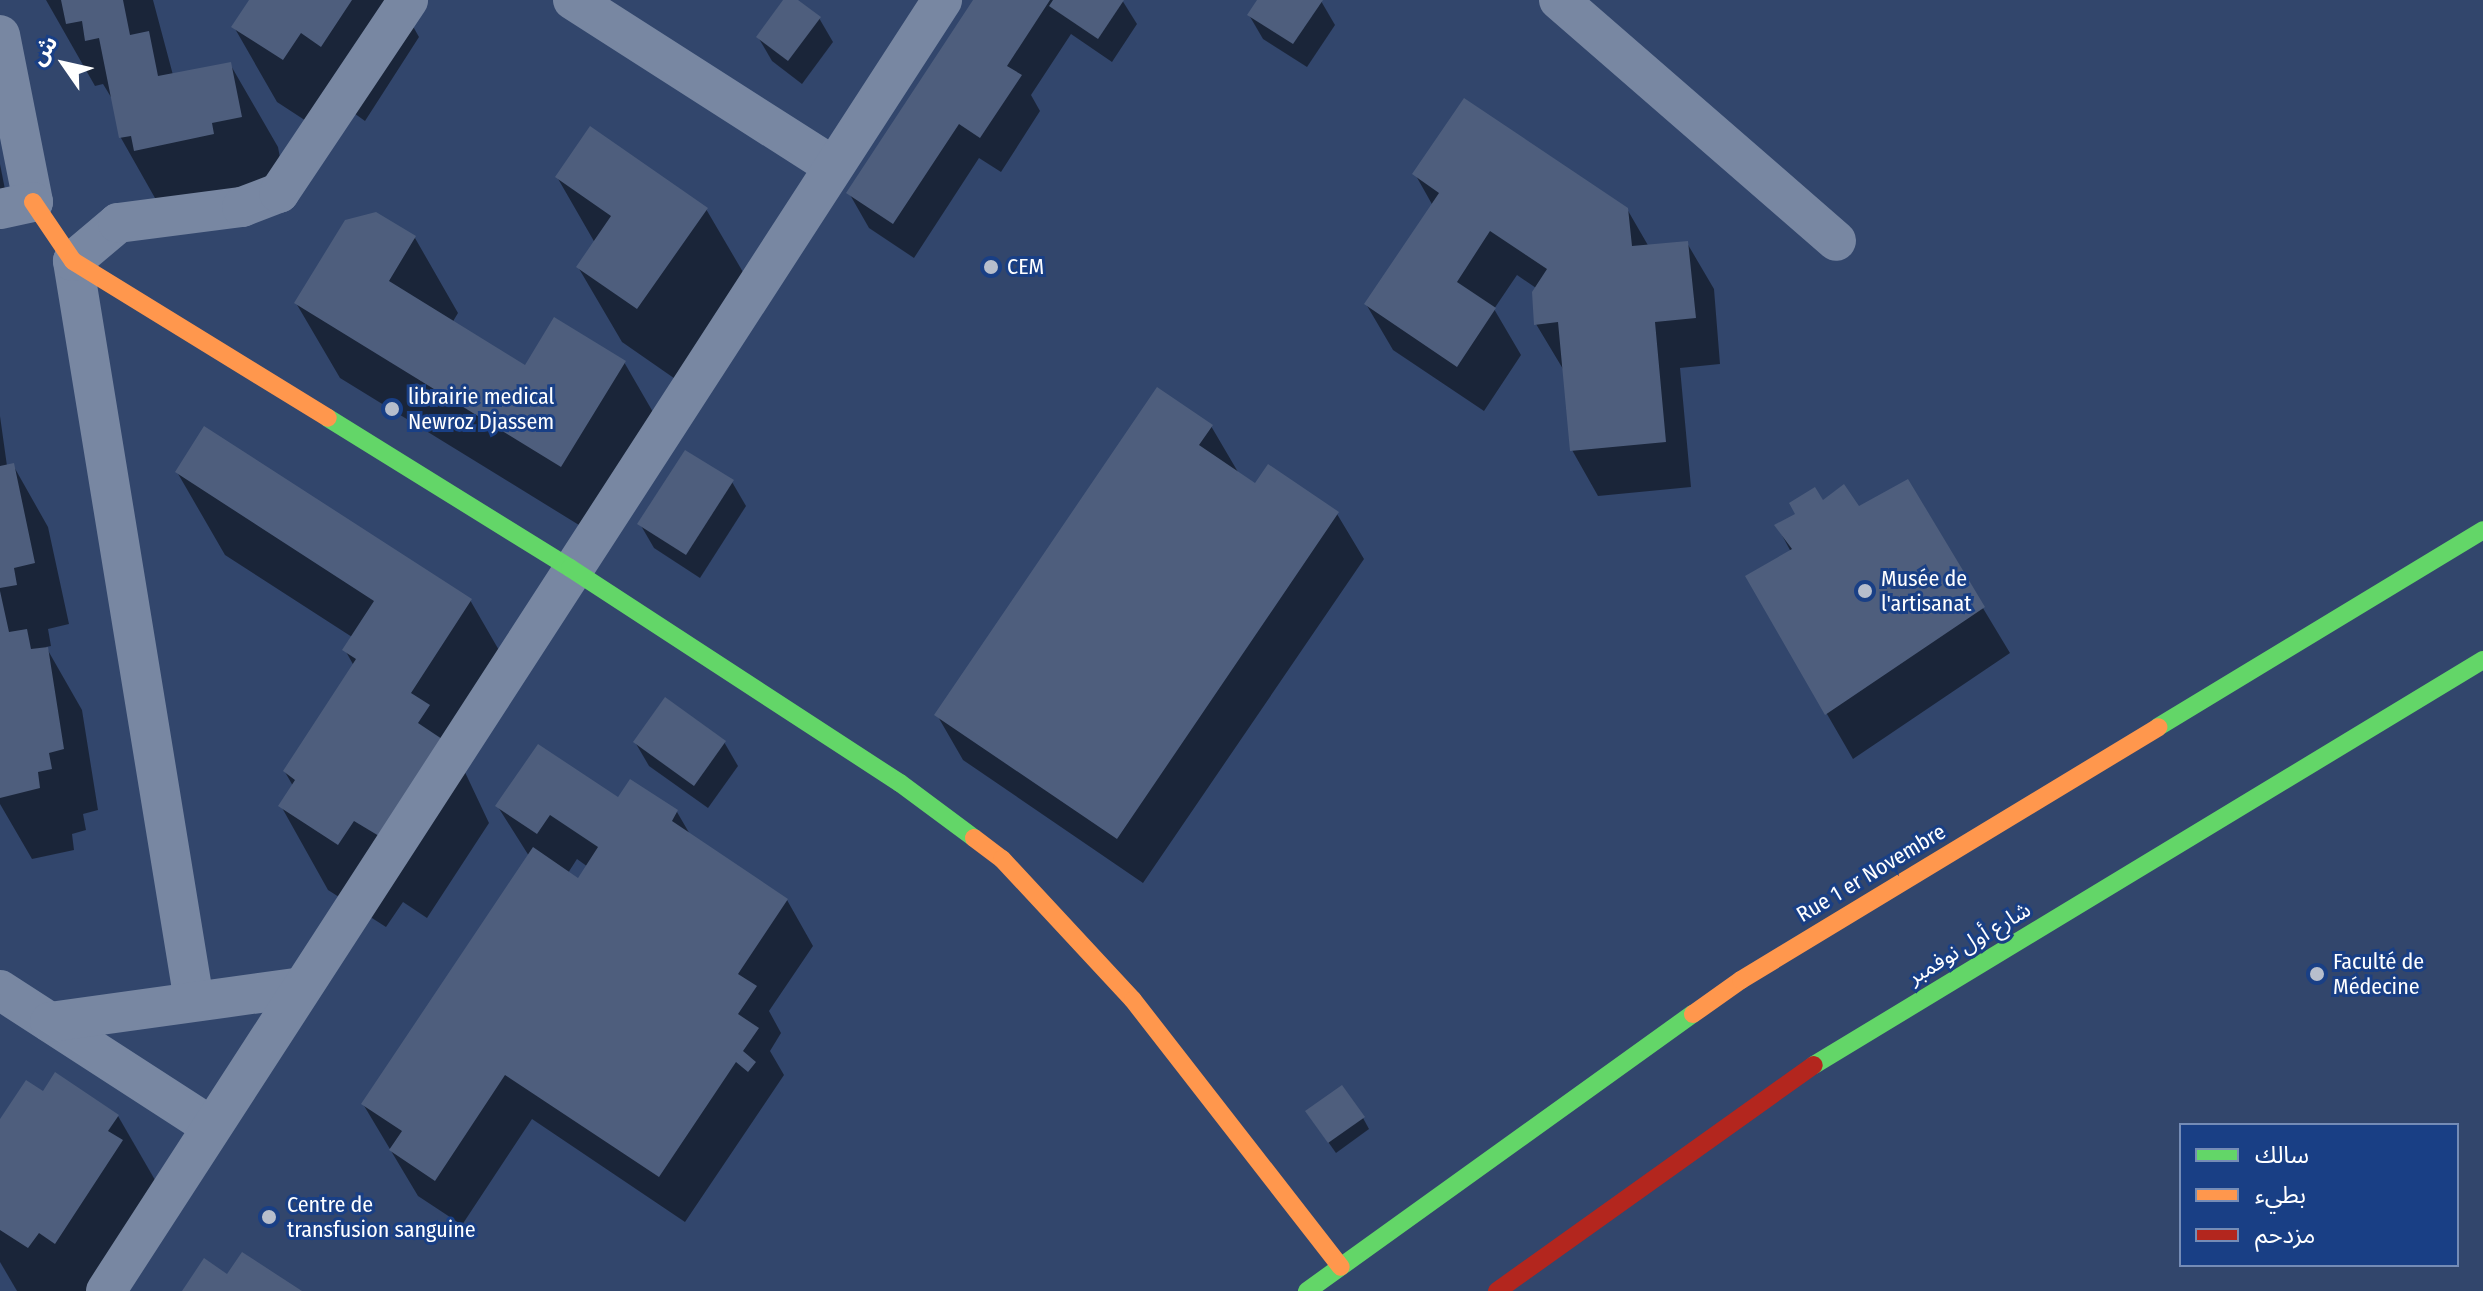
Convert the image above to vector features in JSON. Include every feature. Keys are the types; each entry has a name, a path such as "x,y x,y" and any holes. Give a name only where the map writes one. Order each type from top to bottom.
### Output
{"main road":[{"path":"17,205 73,261 570,568 900,783 1002,859 1133,1000 1341,1267"},
{"name":"Rue 1 er Novembre","path":"1307,1291 1741,980 2483,530"},
{"name":"شارع أول نوفمبر","path":"1497,1291 1811,1067 2483,660"}],"street":[{"path":"194,1001 73,261 118,223 242,207 279,193 408,0"},
{"path":"573,0 833,166"},
{"path":"106,1291 570,568 942,0"},
{"path":"1559,0 1836,241"},
{"path":"0,35 17,205"},
{"path":"50,1022 301,987"},
{"path":"0,990 212,1127"}],"building":[{"path":"61,0 123,0 130,35 149,31 158,76 231,62 242,117 212,123 214,134 134,151 131,136 119,138 99,38 85,41 82,21 66,24"},
{"path":"249,0 352,0 321,47 301,33 283,60 231,27"},
{"path":"783,0 798,0 821,17 788,61 756,37"},
{"path":"973,0 1050,0 1007,66 1022,75 980,138 959,124 893,224 846,193"},
{"path":"1053,0 1124,0 1098,39 1049,6"},
{"path":"1257,0 1323,0 1293,44 1247,15"},
{"path":"1464,98 1628,208 1632,246 1688,241 1696,318 1655,322 1666,442 1570,451 1558,322 1534,325 1532,292 1547,269 1490,231 1457,282 1496,308 1457,367 1364,304 1439,193 1412,174"},
{"path":"590,126 708,208 637,309 576,267 611,216 555,177"},
{"path":"376,212 416,236 389,281 525,365 554,317 626,361 561,467 294,303 345,220"},
{"path":"1157,387 1213,425 1199,445 1255,483 1268,464 1339,512 1117,839 934,715"},
{"path":"204,426 472,599 411,693 430,705 418,723 442,739 379,836 354,821 338,845 278,806 295,780 283,771 356,659 342,650 374,601 175,472"},
{"path":"685,450 734,480 686,555 637,524"},
{"path":"14,463 35,563 14,568 17,585 0,588 0,466"},
{"name":"Musée de l'artisanat","path":"1908,479 1985,607 1825,715 1745,576 1792,549 1774,525 1795,514 1789,503 1815,487 1823,500 1844,484 1859,506"},
{"path":"0,591 9,632 27,629 31,649 48,647 64,749 49,753 52,769 38,772 40,788 0,798"},
{"path":"665,697 726,741 694,786 633,742"},
{"path":"538,744 618,797 630,779 678,810 672,821 788,899 738,974 757,986 738,1014 759,1028 743,1051 756,1062 748,1072 736,1062 659,1177 505,1075 435,1181 389,1150 402,1131 361,1104 533,847 578,878 598,847 550,815 537,834 495,806"},
{"path":"55,1072 119,1115 108,1131 123,1140 55,1244 39,1233 28,1248 0,1230 0,1119 26,1080 43,1091"},
{"path":"1342,1085 1365,1117 1328,1143 1305,1111"},
{"path":"242,1252 302,1291 182,1291 204,1258 227,1274"}],"traffic: fast":[{"path":"328,418 570,568 900,783 974,838"},
{"path":"2158,727 2483,530"},
{"path":"1814,1065 2483,660"},
{"path":"1307,1291 1693,1014"}],"traffic: slow":[{"path":"33,202 73,261 328,418"},
{"path":"1693,1014 1741,980 2158,727"},
{"path":"974,838 1002,859 1133,1000 1341,1267"}],"traffic: jam":[{"path":"1497,1291 1814,1065"}],"place":[{"name":"CEM","path":"991,267"},
{"name":"librairie medical Newroz Djassem","path":"392,409"},
{"name":"Musée de l'artisanat","path":"1865,591"},
{"name":"Faculté de Médecine","path":"2317,974"},
{"name":"Centre de transfusion sanguine","path":"269,1217"}]}
